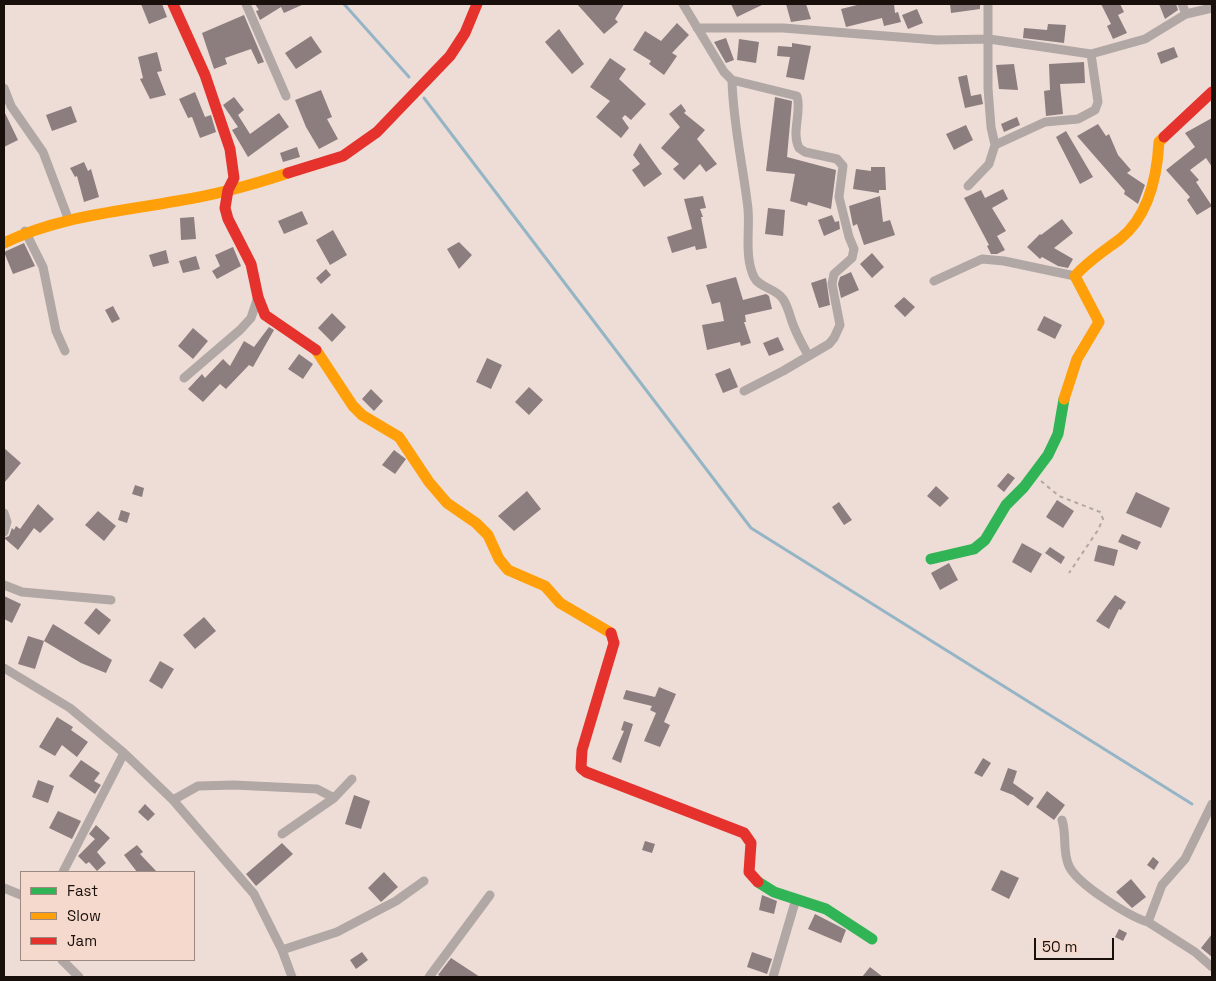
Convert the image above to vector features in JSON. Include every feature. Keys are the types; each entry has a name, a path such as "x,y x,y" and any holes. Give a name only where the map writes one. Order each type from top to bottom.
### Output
{"street":[{"path":"173,4 205,75 229,144 234,172 228,190 226,208 228,219 250,264 258,297 268,317 319,352 346,397 357,411 399,437 447,503 476,522 488,535 499,559 508,570 544,586 560,603 611,632 614,643 579,761 581,768 744,833 751,843 748,869 750,875 766,887 835,914 872,939"},
{"path":"246,4 286,96"},
{"path":"4,243 25,231 68,218 180,201 228,190 290,173 353,151 389,121 437,73 459,46 477,4"},
{"path":"683,4 724,72 732,80 797,96 799,104 797,143 799,148 805,152 837,159 843,166 840,197 849,237 854,249 852,258 834,274 832,284 840,325 829,344 744,391"},
{"path":"968,186 989,164 995,145 991,127 988,88 988,4"},
{"path":"1182,4 1186,14"},
{"path":"697,28 783,28 936,40 989,39 1091,54 1144,39 1186,14 1212,8"},
{"path":"995,145 1045,122 1078,119 1095,110 1098,102 1091,54"},
{"path":"732,80 736,136 748,212 747,236 751,269 758,282 774,290 782,297 793,326 808,354"},
{"path":"4,88 8,108 43,152 68,218"},
{"path":"1075,276 1089,262 1128,233 1147,203 1158,156 1159,142 1173,128 1194,113 1212,92"},
{"path":"25,231 43,267 56,331 66,351"},
{"path":"931,559 974,549 985,540 1006,505 1034,474 1048,455 1058,434 1066,390 1077,359 1100,322 1075,276 1004,261 982,259 934,281"},
{"path":"184,378 240,330 250,318 258,297"},
{"path":"4,513 7,522 4,532"},
{"path":"4,585 22,592 111,600"},
{"path":"4,668 70,708 124,753 173,800 254,894 282,950 292,977"},
{"path":"64,871 124,753"},
{"path":"282,834 334,798 352,779"},
{"path":"173,800 198,786 234,785 317,789 334,798"},
{"path":"1148,922 1162,885 1185,860 1212,804"},
{"path":"1062,820 1066,831 1065,850 1070,867 1087,885 1139,920 1148,922 1196,952 1212,967"},
{"path":"282,950 337,932 396,901 424,881"},
{"path":"4,888 20,895"},
{"path":"429,977 490,895"},
{"path":"773,977 796,899"},
{"path":"63,961 79,977"}],"path":[{"path":"1034,474 1059,496 1100,512 1103,519 1098,530 1069,573"}],"building":[{"path":"141,4 162,4 167,17 149,24"},
{"path":"255,4 304,4 284,13 281,7 260,20 256,11 259,10"},
{"path":"577,4 624,4 615,19 618,22 604,34"},
{"path":"731,4 764,4 737,17"},
{"path":"786,4 806,4 811,19 791,22"},
{"path":"861,4 894,4 895,13 898,12 901,22 884,26 882,18 846,27 841,9"},
{"path":"950,4 980,4 980,9 951,13"},
{"path":"1101,4 1120,4 1124,12 1118,15 1127,33 1113,39 1107,26 1111,24"},
{"path":"1159,4 1176,4 1178,10 1165,19"},
{"path":"917,9 923,23 908,29 902,15"},
{"path":"244,15 264,62 258,64 251,49 225,58 227,64 214,69 202,33"},
{"path":"677,23 689,35 672,53 677,56 664,75 649,64 651,61 633,50 645,31 661,41"},
{"path":"1048,24 1066,25 1064,43 1023,38 1024,28 1047,30"},
{"path":"559,29 584,64 572,74 545,42"},
{"path":"311,36 322,52 296,69 285,53"},
{"path":"726,38 734,60 726,63 714,42"},
{"path":"739,39 759,42 756,63 737,60"},
{"path":"792,43 811,46 804,80 786,77 790,57 777,56 778,46 792,47"},
{"path":"1174,47 1178,57 1161,64 1157,53"},
{"path":"157,52 162,71 157,72 166,95 150,99 140,79 143,78 138,57"},
{"path":"610,58 626,69 619,79 646,104 631,120 625,115 622,118 629,128 621,138 596,117 610,101 590,87"},
{"path":"1084,62 1085,83 1060,84 1063,114 1046,116 1044,91 1050,90 1049,64"},
{"path":"1014,64 1018,90 999,89 996,65"},
{"path":"967,75 971,96 981,94 983,104 965,108 958,77"},
{"path":"321,90 332,117 327,119 338,139 319,149 306,127 295,100"},
{"path":"195,92 205,117 211,115 216,132 200,138 192,117 188,118 179,99"},
{"path":"234,97 244,110 238,115 250,134 279,113 289,127 248,157 232,130 238,127 223,105"},
{"path":"775,97 792,101 787,157 836,170 831,209 808,202 807,206 790,201 795,174 766,171"},
{"path":"681,104 686,111 684,113 705,130 697,139 717,164 706,172 700,164 684,180 673,169 679,164 661,148 680,127 669,114"},
{"path":"71,106 77,122 52,131 46,115"},
{"path":"4,111 18,140 4,147"},
{"path":"1017,117 1020,125 1004,132 1001,124"},
{"path":"1212,118 1212,167 1206,158 1190,170 1199,180 1196,182 1212,206 1197,215 1187,200 1190,197 1166,170 1195,147 1185,133"},
{"path":"1098,124 1106,136 1109,134 1118,155 1131,170 1127,173 1145,185 1138,204 1124,194 1125,191 1077,136"},
{"path":"966,125 973,140 954,150 946,134"},
{"path":"1066,131 1093,177 1080,184 1056,137"},
{"path":"640,143 662,174 644,187 632,170 640,164 633,155"},
{"path":"297,147 300,157 283,162 280,153"},
{"path":"84,162 88,171 91,169 99,197 84,202 77,176 75,177 70,168"},
{"path":"871,167 885,167 886,190 879,190 879,193 853,189 856,169 871,171"},
{"path":"1003,189 1008,199 992,208 1006,231 997,236 1005,250 997,254 991,254 987,246 989,245 964,198 981,190 985,198"},
{"path":"703,196 706,208 700,209 703,217 701,217 707,248 696,250 695,246 672,253 667,237 692,229 684,199"},
{"path":"880,196 883,222 890,220 895,235 864,245 857,224 853,226 849,206"},
{"path":"768,208 785,210 783,236 765,234"},
{"path":"302,211 308,224 284,234 278,221"},
{"path":"832,215 835,222 839,221 840,229 824,236 818,220"},
{"path":"194,217 196,239 181,240 180,218"},
{"path":"1062,219 1073,233 1054,248 1073,259 1068,268 1058,266 1042,257 1040,259 1027,247 1040,234"},
{"path":"333,230 347,255 330,265 316,240"},
{"path":"459,242 472,255 459,269 447,249"},
{"path":"24,243 35,266 13,274 4,252"},
{"path":"233,247 241,266 217,279 212,271 220,266 215,255"},
{"path":"166,250 169,263 153,267 149,255"},
{"path":"872,253 884,267 872,278 860,264"},
{"path":"196,256 200,269 183,273 179,261"},
{"path":"326,269 331,275 321,284 316,278"},
{"path":"851,272 859,290 841,298 838,284 840,277"},
{"path":"736,277 743,300 766,294 769,296 772,309 745,315 746,322 744,322 751,343 741,346 740,342 707,350 702,325 724,321 720,302 712,304 706,285"},
{"path":"826,278 830,305 819,308 811,283"},
{"path":"904,297 915,307 905,317 894,306"},
{"path":"113,306 120,319 112,323 105,310"},
{"path":"332,313 346,327 332,342 318,328"},
{"path":"1044,316 1062,325 1055,339 1037,330"},
{"path":"269,327 274,330 253,367 249,365 226,389 220,384 203,402 188,389 202,374 205,378 223,359 230,366 244,341 254,347"},
{"path":"193,328 208,341 193,359 178,346"},
{"path":"778,337 784,350 769,356 763,343"},
{"path":"299,354 313,364 303,379 288,369"},
{"path":"487,358 502,365 491,389 476,382"},
{"path":"730,368 738,387 723,393 715,374"},
{"path":"529,387 543,400 529,415 515,402"},
{"path":"371,389 383,401 374,411 362,399"},
{"path":"4,448 21,463 4,483"},
{"path":"394,450 406,459 395,474 382,465"},
{"path":"1008,473 1015,478 1004,492 997,486"},
{"path":"135,485 144,488 142,497 132,494"},
{"path":"936,486 949,498 940,507 927,496"},
{"path":"527,491 541,509 514,531 498,516"},
{"path":"1136,492 1170,508 1161,528 1126,513"},
{"path":"1057,500 1074,511 1063,528 1046,517"},
{"path":"839,502 852,520 844,525 832,507"},
{"path":"38,504 54,519 40,533 34,528 18,550 4,538 9,536 12,528 14,530 16,526 20,529"},
{"path":"121,510 130,513 127,523 118,520"},
{"path":"98,511 116,526 104,541 85,525"},
{"path":"1122,534 1141,542 1137,550 1118,542"},
{"path":"1022,543 1042,554 1031,573 1012,562"},
{"path":"1098,545 1118,550 1114,566 1094,561"},
{"path":"1050,547 1065,557 1061,564 1045,553"},
{"path":"949,563 958,580 940,590 931,573"},
{"path":"1115,595 1126,602 1121,610 1119,609 1109,629 1096,621"},
{"path":"4,596 21,604 12,623 4,619"},
{"path":"96,608 111,620 99,635 84,623"},
{"path":"204,617 216,631 195,649 183,635"},
{"path":"53,624 112,660 106,673 81,663 44,641"},
{"path":"28,636 44,641 35,669 18,664"},
{"path":"160,661 174,669 162,689 149,681"},
{"path":"659,687 676,694 664,722 670,725 660,747 644,741 656,713 650,710 652,706 623,699 626,690 655,697"},
{"path":"57,717 73,727 71,730 88,742 77,757 62,745 55,756 39,747"},
{"path":"624,721 633,724 621,763 612,759 624,731 621,730"},
{"path":"983,758 991,763 982,777 974,773"},
{"path":"81,760 100,773 94,781 101,785 95,794 69,776"},
{"path":"1008,768 1017,771 1013,783 1034,798 1028,806 1013,795 1000,790"},
{"path":"38,780 54,786 48,803 32,797"},
{"path":"1047,791 1065,805 1054,820 1036,807"},
{"path":"354,795 370,801 361,829 345,824"},
{"path":"145,804 155,814 148,821 138,812"},
{"path":"58,811 81,821 72,839 49,828"},
{"path":"96,825 110,838 97,852 106,863 97,871 89,862 86,864 78,856 95,839 89,834"},
{"path":"645,841 655,844 652,853 642,850"},
{"path":"282,843 293,854 256,886 246,874"},
{"path":"137,845 143,852 140,854 156,871 136,871 124,855"},
{"path":"1153,857 1159,862 1154,870 1147,865"},
{"path":"1001,870 1019,878 1009,899 991,890"},
{"path":"384,872 398,887 381,902 368,888"},
{"path":"1131,879 1146,897 1132,908 1116,892"},
{"path":"762,895 777,901 774,914 759,910"},
{"path":"815,914 846,930 841,943 808,929"},
{"path":"1119,929 1127,933 1123,941 1115,937"},
{"path":"1212,934 1212,957 1201,948"},
{"path":"362,952 368,960 356,969 350,960"},
{"path":"752,952 772,959 767,974 747,967"},
{"path":"451,958 480,977 442,977 438,975"},
{"path":"870,967 883,977 862,977"}],"waterway":[{"path":"344,4 409,77"},
{"path":"424,98 751,528 1192,804"}],"traffic: fast":[{"path":"931,559 974,549 985,540 1006,505 1024,487 1048,455 1058,434 1064,399"},
{"path":"758,882 774,892 826,909 872,939"}],"traffic: slow":[{"path":"1064,399 1077,359 1099,322 1075,276 1130,230 1138,219 1150,195 1156,169 1159,142 1164,137"},
{"path":"4,243 25,234 67,221 205,196 247,186 288,173"},
{"path":"316,350 353,406 362,415 399,437 429,482 447,503 476,523 488,535 499,559 508,570 545,586 560,603 611,633"}],"traffic: jam":[{"path":"173,4 205,75 230,149 234,178 228,190 225,208 228,219 251,264 258,297 265,315 316,350"},
{"path":"288,173 343,156 377,132 450,56 465,33 477,4"},
{"path":"1164,137 1212,92"},
{"path":"611,633 614,643 582,750 581,768 586,772 744,833 751,843 749,872 758,882"}]}
